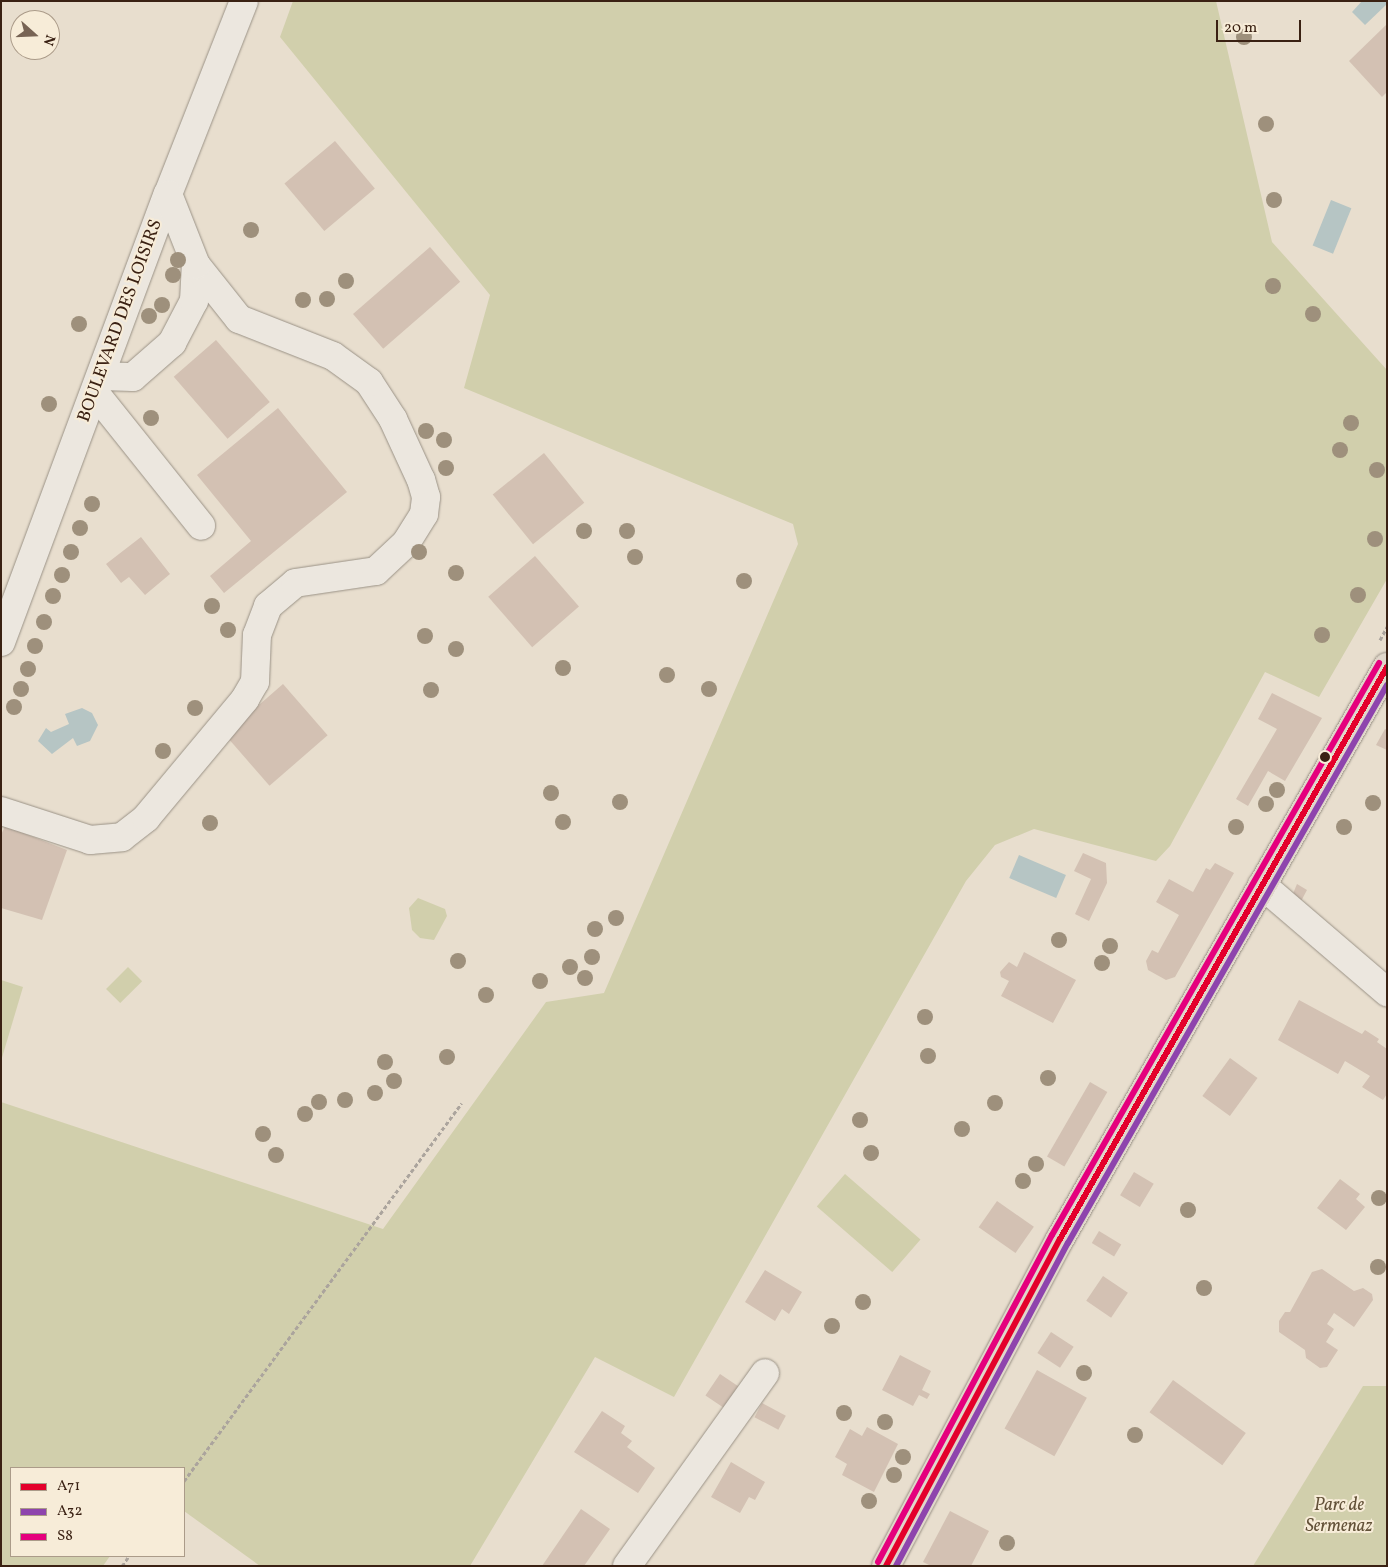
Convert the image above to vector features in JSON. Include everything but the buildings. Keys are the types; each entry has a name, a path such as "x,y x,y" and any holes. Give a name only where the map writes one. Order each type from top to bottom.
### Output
{"main road":[{"path":"886,1566 1055,1248 1387,667"}],"street":[{"name":"BOULEVARD DES LOISIRS","path":"1,642 168,194 244,1"},
{"path":"1,811 90,840 122,837 146,818 245,700 254,682 257,635 268,606 295,582 376,570 406,543 424,514 426,497 421,480 393,419 369,382 333,356 239,319 196,265 168,194"},
{"path":"196,265 194,301 172,343 133,377 98,385 201,526"},
{"path":"1262,885 1387,992"},
{"path":"626,1566 765,1373"}],"path":[{"path":"185,1480 462,1103"}],"green space":[{"path":"293,1 1216,1 1272,242 1387,370 1387,579 1319,697 1265,672 1170,846 1156,861 1034,829 995,845 966,881 674,1397 595,1357 470,1566 260,1566 185,1512 185,1467 10,1467 10,1557 109,1557 103,1566 1,1566 1,1102 383,1229 546,1002 604,993 798,544 793,524 464,388 490,295 280,37"},
{"path":"418,898 445,909 447,916 434,940 420,938 412,930 409,908"},
{"path":"128,967 142,981 120,1003 106,989"},
{"path":"1,980 23,987 1,1061"},
{"path":"845,1174 920,1240 892,1272 817,1206"},
{"name":"Parc de Sermenaz","path":"1363,1386 1387,1386 1387,1566 1253,1566"}],"shaded area":[{"path":"1362,1 1387,1 1387,4 1365,25 1352,12"},
{"path":"1331,200 1351,208 1333,254 1313,245"},
{"path":"82,708 92,713 98,725 90,741 77,746 73,738 52,754 38,741 46,728 51,732 69,724 65,714"},
{"path":"1019,855 1066,875 1056,898 1009,878"}],"transit line":[{"name":"S8","path":"878,1562 1052,1235 1379,663"},
{"name":"A71","path":"886,1566 1060,1239 1387,667"},
{"name":"A32","path":"896,1566 1068,1243 1387,685"}]}
